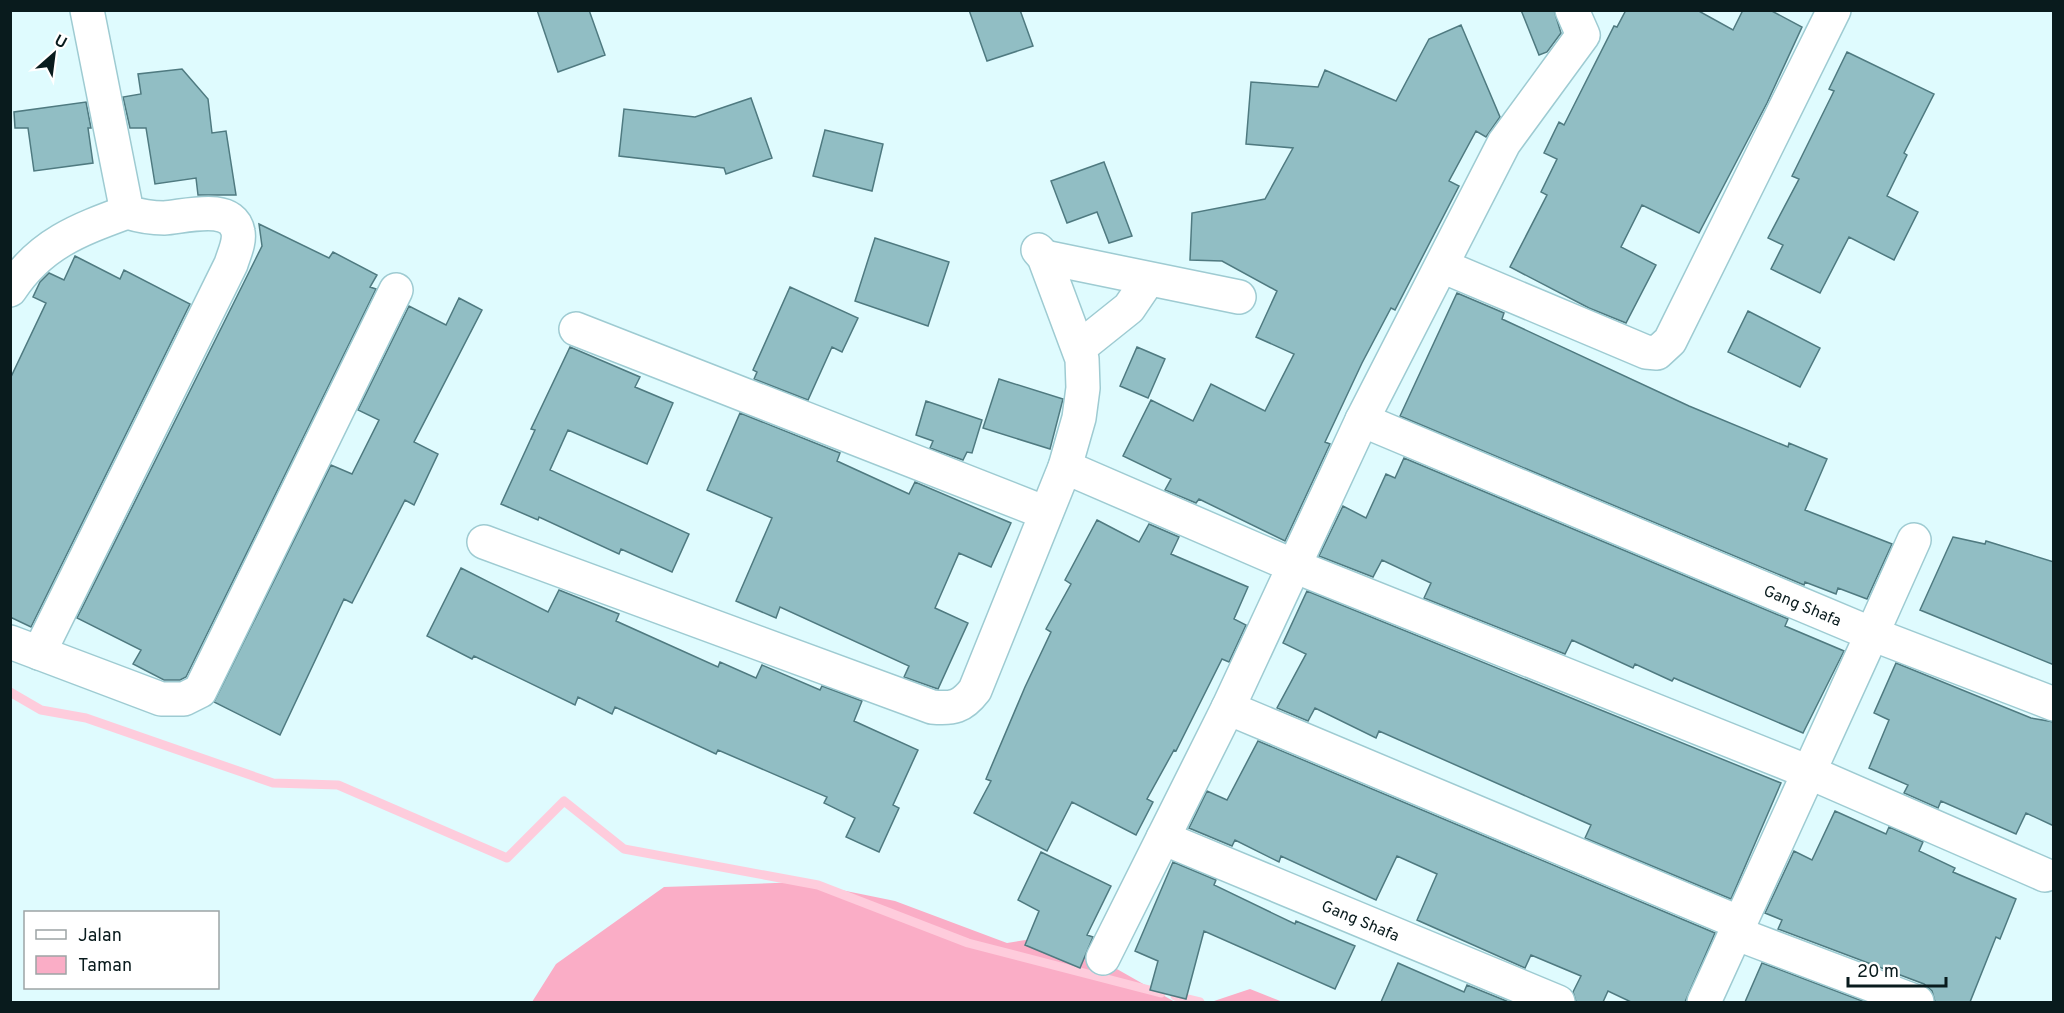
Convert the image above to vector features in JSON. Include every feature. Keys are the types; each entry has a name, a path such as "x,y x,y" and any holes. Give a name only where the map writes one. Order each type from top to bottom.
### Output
{"street":[{"path":"87,10 128,212"},
{"path":"1103,958 1228,708 1362,420 1504,143 1583,34 1572,10"},
{"path":"1442,266 1646,352 1657,353 1665,348 1834,10"},
{"path":"10,290 26,267 51,247 81,229 128,212 144,217 163,218 217,214 236,224 239,236 231,264 25,647 161,699 184,699 200,691 396,290"},
{"path":"484,542 932,707 953,709 966,702 975,690 1065,467 1079,418 1083,388 1079,348 1041,254 1149,280 1239,297"},
{"path":"1079,348 1129,308 1149,280"},
{"path":"576,329 1046,513"},
{"name":"Gang Shafa","path":"1362,420 1872,634 2054,704"},
{"path":"1065,467 1294,566 1811,773 2045,874"},
{"path":"1704,1002 1811,773 1914,540"},
{"path":"1228,708 1738,928 1917,1002"},
{"name":"Gang Shafa","path":"1163,838 1558,1002"}],"green space":[{"path":"802,882 895,901 1007,943 1057,935 1175,1002 532,1002 556,964 664,887"},
{"path":"1250,989 1283,1002 1211,1002"}],"building":[{"path":"537,10 589,10 605,55 558,72"},
{"path":"969,10 1020,10 1033,46 987,61"},
{"path":"1521,10 1554,10 1561,33 1547,52 1539,55"},
{"path":"1626,10 1697,10 1733,30 1743,10 1770,10 1802,27 1767,103 1699,233 1642,205 1621,247 1656,265 1626,323 1589,308 1510,267 1547,195 1541,192 1557,159 1544,153 1559,122 1564,125 1614,26 1617,27"},
{"path":"1461,25 1500,117 1486,137 1476,131 1449,181 1459,186 1395,310 1391,308 1362,363 1325,442 1330,444 1285,541 1199,499 1196,503 1165,490 1171,479 1123,456 1151,400 1193,421 1211,384 1265,411 1294,354 1256,337 1277,291 1222,261 1190,260 1192,213 1265,199 1293,148 1246,144 1251,82 1318,87 1325,70 1396,101 1429,39"},
{"path":"1847,52 1934,94 1904,153 1907,155 1887,196 1918,212 1894,260 1849,237 1820,293 1771,269 1783,245 1768,238 1799,179 1792,176 1834,91 1829,89"},
{"path":"182,69 208,99 212,133 226,131 236,195 198,195 196,178 155,184 146,128 130,128 123,97 141,94 138,74"},
{"path":"751,98 772,158 726,174 724,168 619,156 624,109 695,117"},
{"path":"86,102 91,128 88,128 93,163 34,171 28,128 15,128 14,112"},
{"path":"825,130 883,144 872,191 813,176"},
{"path":"1104,162 1132,236 1109,243 1097,212 1067,223 1051,181"},
{"path":"259,224 329,258 333,252 377,275 370,287 376,289 186,677 180,680 164,680 133,664 141,650 77,618 262,246"},
{"path":"875,238 949,262 928,326 855,301"},
{"path":"75,256 120,279 124,270 190,304 31,627 10,617 10,379 46,303 33,297 40,282 49,273 64,280"},
{"path":"790,287 858,318 842,352 832,347 808,400 754,379 757,372 753,370"},
{"path":"1457,293 1504,313 1502,319 1689,406 1788,447 1789,443 1827,459 1805,510 1892,544 1867,599 1838,588 1836,594 1805,582 1804,585 1400,416"},
{"path":"459,298 482,310 414,442 438,454 414,505 405,500 352,603 344,599 280,735 214,702 331,465 352,474 379,420 358,410 409,306 446,325"},
{"path":"1748,311 1820,348 1800,387 1728,352"},
{"path":"570,347 640,377 635,387 673,403 647,464 568,430 550,470 689,534 672,572 621,549 619,554 539,517 538,520 501,504 535,430 531,429"},
{"path":"1137,347 1165,359 1148,398 1120,386"},
{"path":"999,379 1063,399 1050,449 983,428"},
{"path":"926,401 982,420 972,453 967,452 963,460 930,448 933,441 916,435"},
{"path":"740,413 840,453 837,461 909,494 915,482 1011,523 991,567 959,553 935,608 968,623 938,689 904,677 909,666 780,607 776,618 736,601 772,518 707,490"},
{"path":"1404,458 1788,619 1785,626 1844,651 1803,733 1674,678 1672,681 1635,664 1633,668 1572,640 1565,654 1424,598 1431,583 1382,560 1373,577 1319,556 1343,506 1366,518 1386,474 1395,478"},
{"path":"1097,520 1139,542 1149,524 1179,537 1171,554 1248,587 1234,619 1246,625 1229,662 1222,659 1176,751 1174,750 1147,799 1153,802 1136,835 1072,802 1047,851 974,813 991,781 986,779 1051,632 1046,629 1071,584 1065,580"},
{"path":"1953,537 1985,544 1986,541 2054,562 2054,665 1920,610"},
{"path":"461,568 548,612 559,590 619,614 616,621 718,667 720,662 756,678 762,665 820,690 822,686 862,701 854,721 918,750 893,805 899,808 879,852 846,837 855,818 824,803 827,797 718,750 716,754 615,707 612,714 578,697 575,705 474,656 472,659 427,636"},
{"path":"1307,591 1781,783 1731,899 1585,838 1591,825 1379,731 1376,738 1315,708 1308,721 1277,708 1306,654 1283,643"},
{"path":"1896,663 2031,718 2054,722 2054,826 2026,813 2016,834 1941,801 1938,808 1904,793 1908,785 1869,768 1889,720 1874,713"},
{"path":"1258,741 1715,933 1685,1002 1631,1002 1608,991 1603,1002 1576,1002 1573,992 1581,976 1531,955 1525,968 1417,920 1437,874 1397,856 1376,900 1281,856 1279,862 1235,840 1232,846 1189,828 1207,791 1227,800"},
{"path":"1835,811 1886,834 1889,827 1923,842 1919,851 1955,868 1953,872 2016,899 2000,939 1996,937 1970,1002 1935,1002 1932,991 1924,984 1778,929 1782,920 1765,913 1794,851 1812,860"},
{"path":"1041,852 1111,886 1087,935 1093,937 1080,968 1025,945 1039,911 1018,900"},
{"path":"1173,862 1216,880 1214,885 1295,924 1296,921 1355,946 1335,989 1204,931 1186,999 1150,990 1158,961 1135,951"},
{"path":"1398,963 1464,992 1467,985 1509,1002 1381,1002"},
{"path":"1762,963 1865,1002 1745,1002"}],"waterway":[{"path":"10,692 41,710 86,718 273,783 338,785 507,858 564,801 624,849 818,885 968,943 1161,993"},
{"path":"1175,996 1200,1002"}]}
